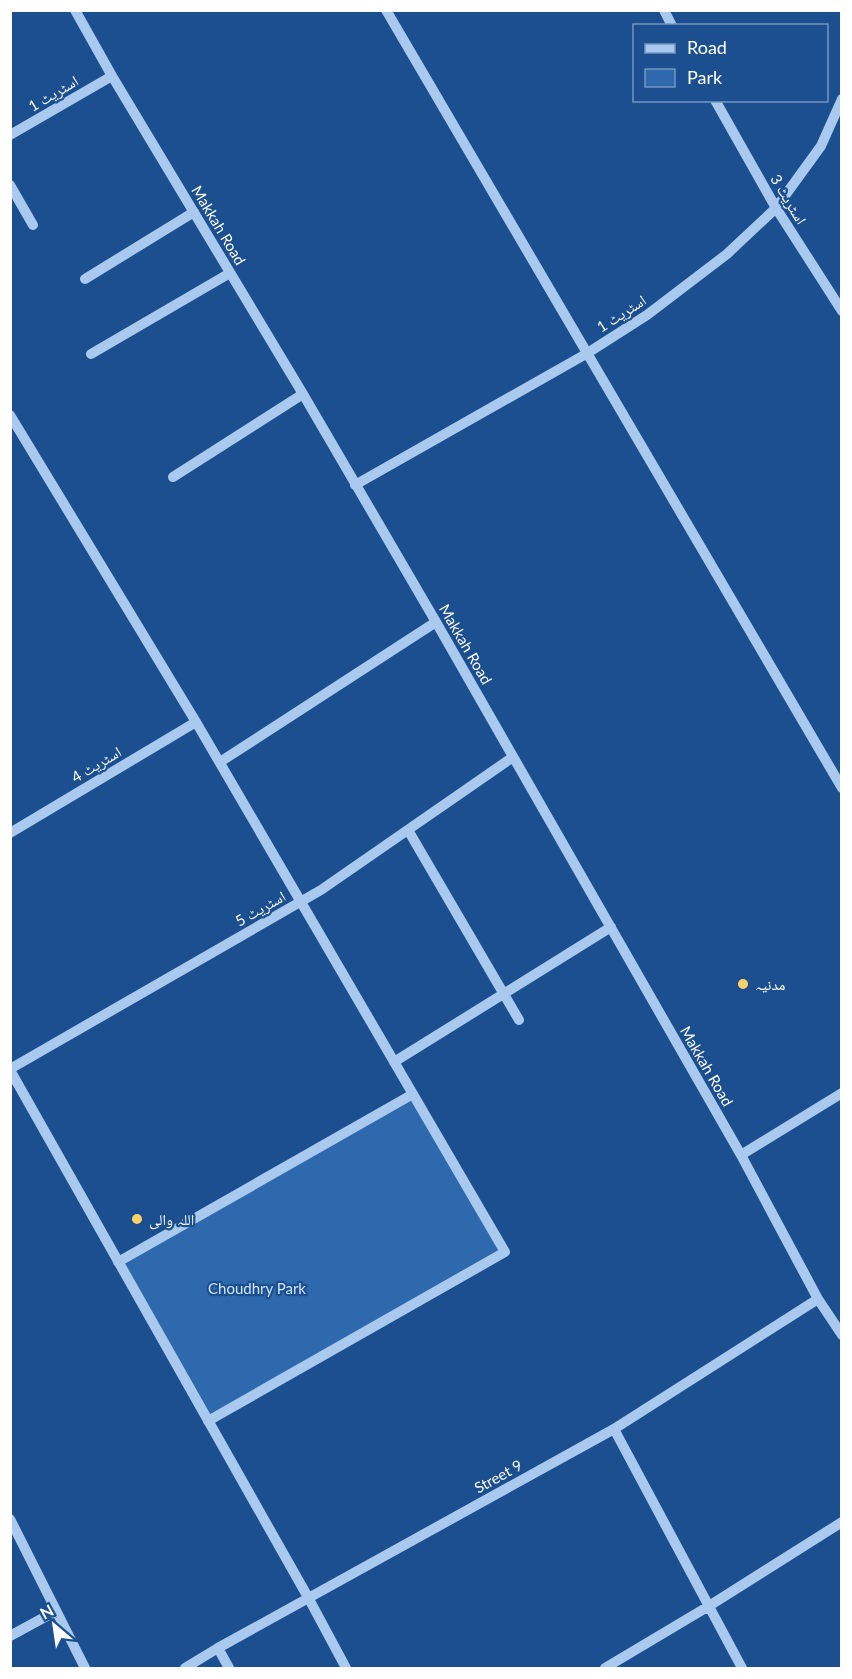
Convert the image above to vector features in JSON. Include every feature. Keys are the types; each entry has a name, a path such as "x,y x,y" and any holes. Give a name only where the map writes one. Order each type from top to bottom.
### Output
{"street":[{"name":"Makkah Road","path":"75,10 436,622 741,1155 818,1299 842,1335"},
{"path":"386,10 842,788"},
{"path":"664,10 671,24"},
{"name":"اسٹریٹ 1","path":"10,135 112,76"},
{"name":"اسٹریٹ 1","path":"355,485 586,354 647,315 727,254 776,208 820,146 842,99"},
{"name":"اسٹریٹ 3","path":"716,102 776,208 842,311"},
{"path":"10,185 33,225"},
{"path":"85,279 194,212"},
{"path":"91,354 230,273"},
{"path":"173,477 303,394"},
{"path":"10,415 220,762 505,1252 208,1421"},
{"path":"220,762 436,622"},
{"name":"اسٹریٹ 4","path":"11,832 196,722"},
{"name":"اسٹریٹ 5","path":"10,1070 321,890 513,757"},
{"path":"408,830 519,1020"},
{"path":"394,1062 611,927"},
{"path":"10,1070 346,1668"},
{"path":"741,1155 842,1093"},
{"path":"118,1262 413,1094"},
{"name":"Street 9","path":"186,1668 218,1648 614,1429 818,1299"},
{"path":"614,1429 742,1668"},
{"path":"10,1519 85,1668"},
{"path":"605,1668 842,1522"},
{"path":"10,1636 56,1611"},
{"path":"218,1648 229,1668"}],"green space":[{"name":"Choudhry Park","path":"413,1094 505,1252 208,1421 118,1262"}],"place":[{"name":"مدنیہ","path":"743,984"},
{"name":"اللہ والی","path":"137,1219"}]}
